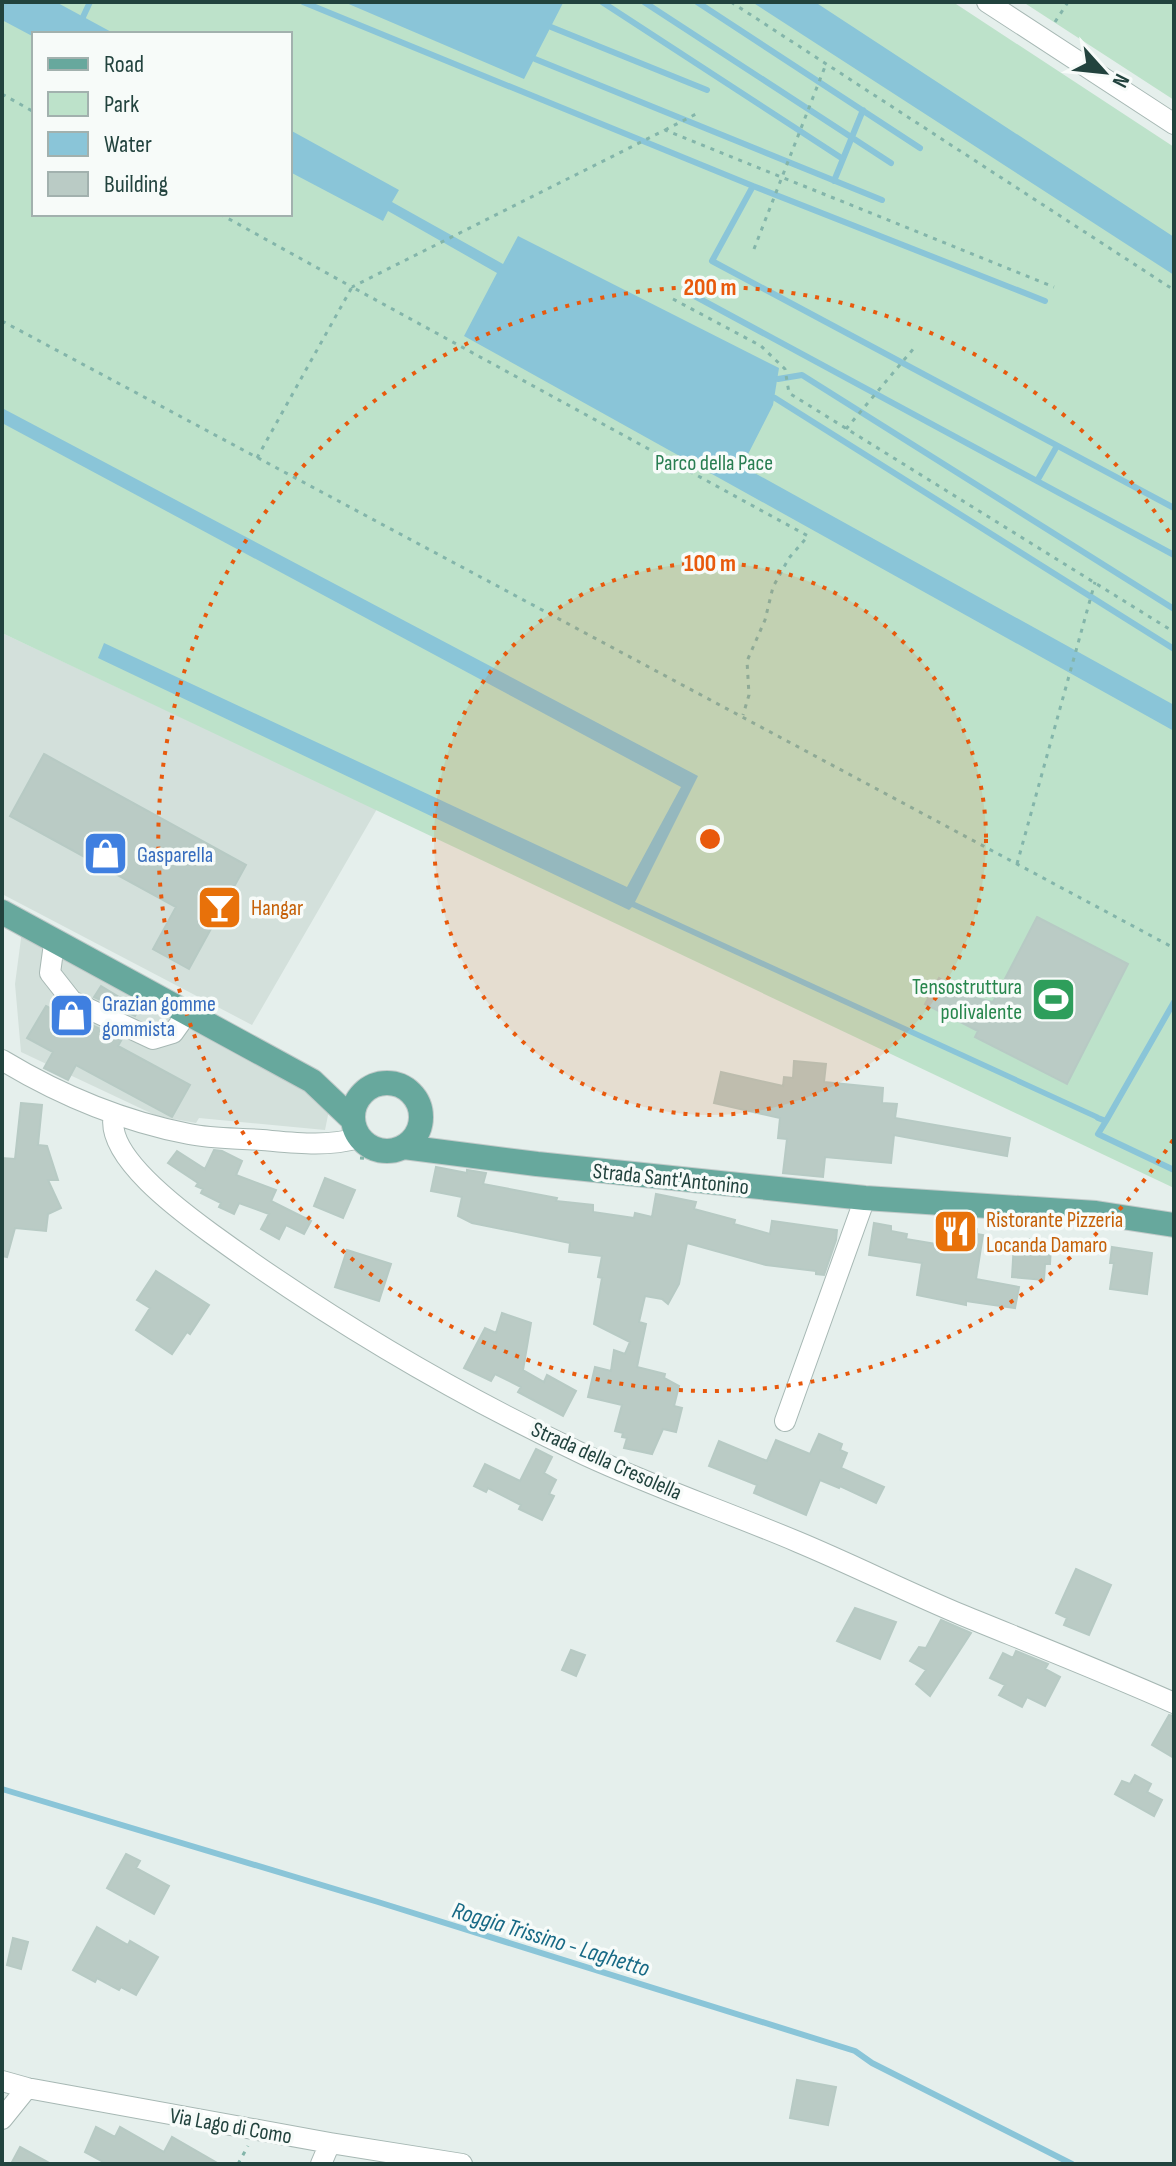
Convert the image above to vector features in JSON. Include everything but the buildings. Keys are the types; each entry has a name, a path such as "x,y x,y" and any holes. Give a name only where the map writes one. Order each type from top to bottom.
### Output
{"main road":[{"name":"Strada Sant'Antonino","path":"2,912 312,1081 375,1149 404,1147 865,1198 1096,1213 1174,1225"},
{"name":"Strada Sant'Antonino","path":"312,1081 341,1085 397,1083 407,1089 431,1125 447,1139 478,1156"},
{"path":"356,1128 357,1098 373,1084"},
{"path":"404,1147 419,1130 420,1108"}],"street":[{"path":"987,2 1174,124"},
{"path":"59,942 53,951 50,973 72,1001 153,1039 173,1033 188,1012"},
{"name":"Strada Sant'Antonino","path":"2,1060 78,1100 114,1115 191,1135 316,1145 340,1143 356,1128"},
{"name":"Strada della Cresolella","path":"114,1115 112,1121 116,1139 127,1157 180,1211 325,1312 439,1380 587,1455 1174,1703"},
{"path":"785,1421 865,1198"},
{"name":"Via Lago di Como","path":"2,2081 330,2143 462,2164"},
{"path":"2,2119 27,2088"},
{"path":"321,2164 330,2143"}],"path":[{"path":"731,2 1174,290"},
{"path":"1044,39 1068,2"},
{"path":"754,249 826,64"},
{"path":"2,94 32,111"},
{"path":"257,458 352,287 700,112"},
{"path":"665,130 1054,287"},
{"path":"224,216 808,536 789,558 773,587 765,620 747,661 749,695 743,715"},
{"path":"673,299 761,346 786,372 789,393 1174,632"},
{"path":"2,321 1174,948"},
{"path":"846,429 914,348"},
{"path":"1017,864 1095,582"}],"shaded area":[{"path":"2,633 377,809 252,1025 2,894"},
{"path":"22,931 331,1100 325,1130 199,1118 196,1123 157,1116 21,1052 15,984"}],"green space":[{"name":"Parco della Pace","path":"2,2 953,2 1174,147 1174,1188 2,633"},
{"path":"1023,2 1174,2 1174,100"}],"water":[{"path":"2,2 56,2 111,32 32,32 32,36 2,20"},
{"path":"344,2 562,2 563,3 524,79"},
{"path":"752,2 815,2 1174,237 1174,275"},
{"path":"292,131 399,190 392,202 503,264 518,236 779,368 773,405 742,466 1174,705 1174,731 464,336 497,273 388,211 383,221 292,173"},
{"path":"2,408 698,776 635,902 1099,1115 1097,1120 632,907 629,910 98,658 104,643 627,887 681,787 2,423"}],"waterway":[{"path":"83,17 90,2"},
{"path":"303,2 753,186 712,261 1174,508"},
{"path":"602,2 843,159"},
{"path":"644,2 891,163"},
{"path":"697,2 920,148"},
{"path":"551,27 707,90"},
{"path":"535,59 882,200"},
{"path":"834,181 863,110"},
{"path":"753,186 1045,301"},
{"path":"689,293 1174,555"},
{"path":"778,379 802,375 1174,609"},
{"path":"775,398 1174,649"},
{"path":"1037,481 1057,446"},
{"path":"1106,1121 1174,1002"},
{"path":"1098,1118 1106,1121 1098,1134 1174,1170"},
{"name":"Roggia Trissino - Laghetto","path":"2,1789 855,2051 872,2063 1072,2164"}],"place":[{"name":"Gasparella","path":"106,854"},
{"name":"Hangar","path":"220,907"},
{"name":"Tensostruttura polivalente","path":"1053,999"},
{"name":"Grazian gomme gommista","path":"71,1016"},
{"name":"Ristorante Pizzeria Locanda Damaro","path":"955,1232"}]}
